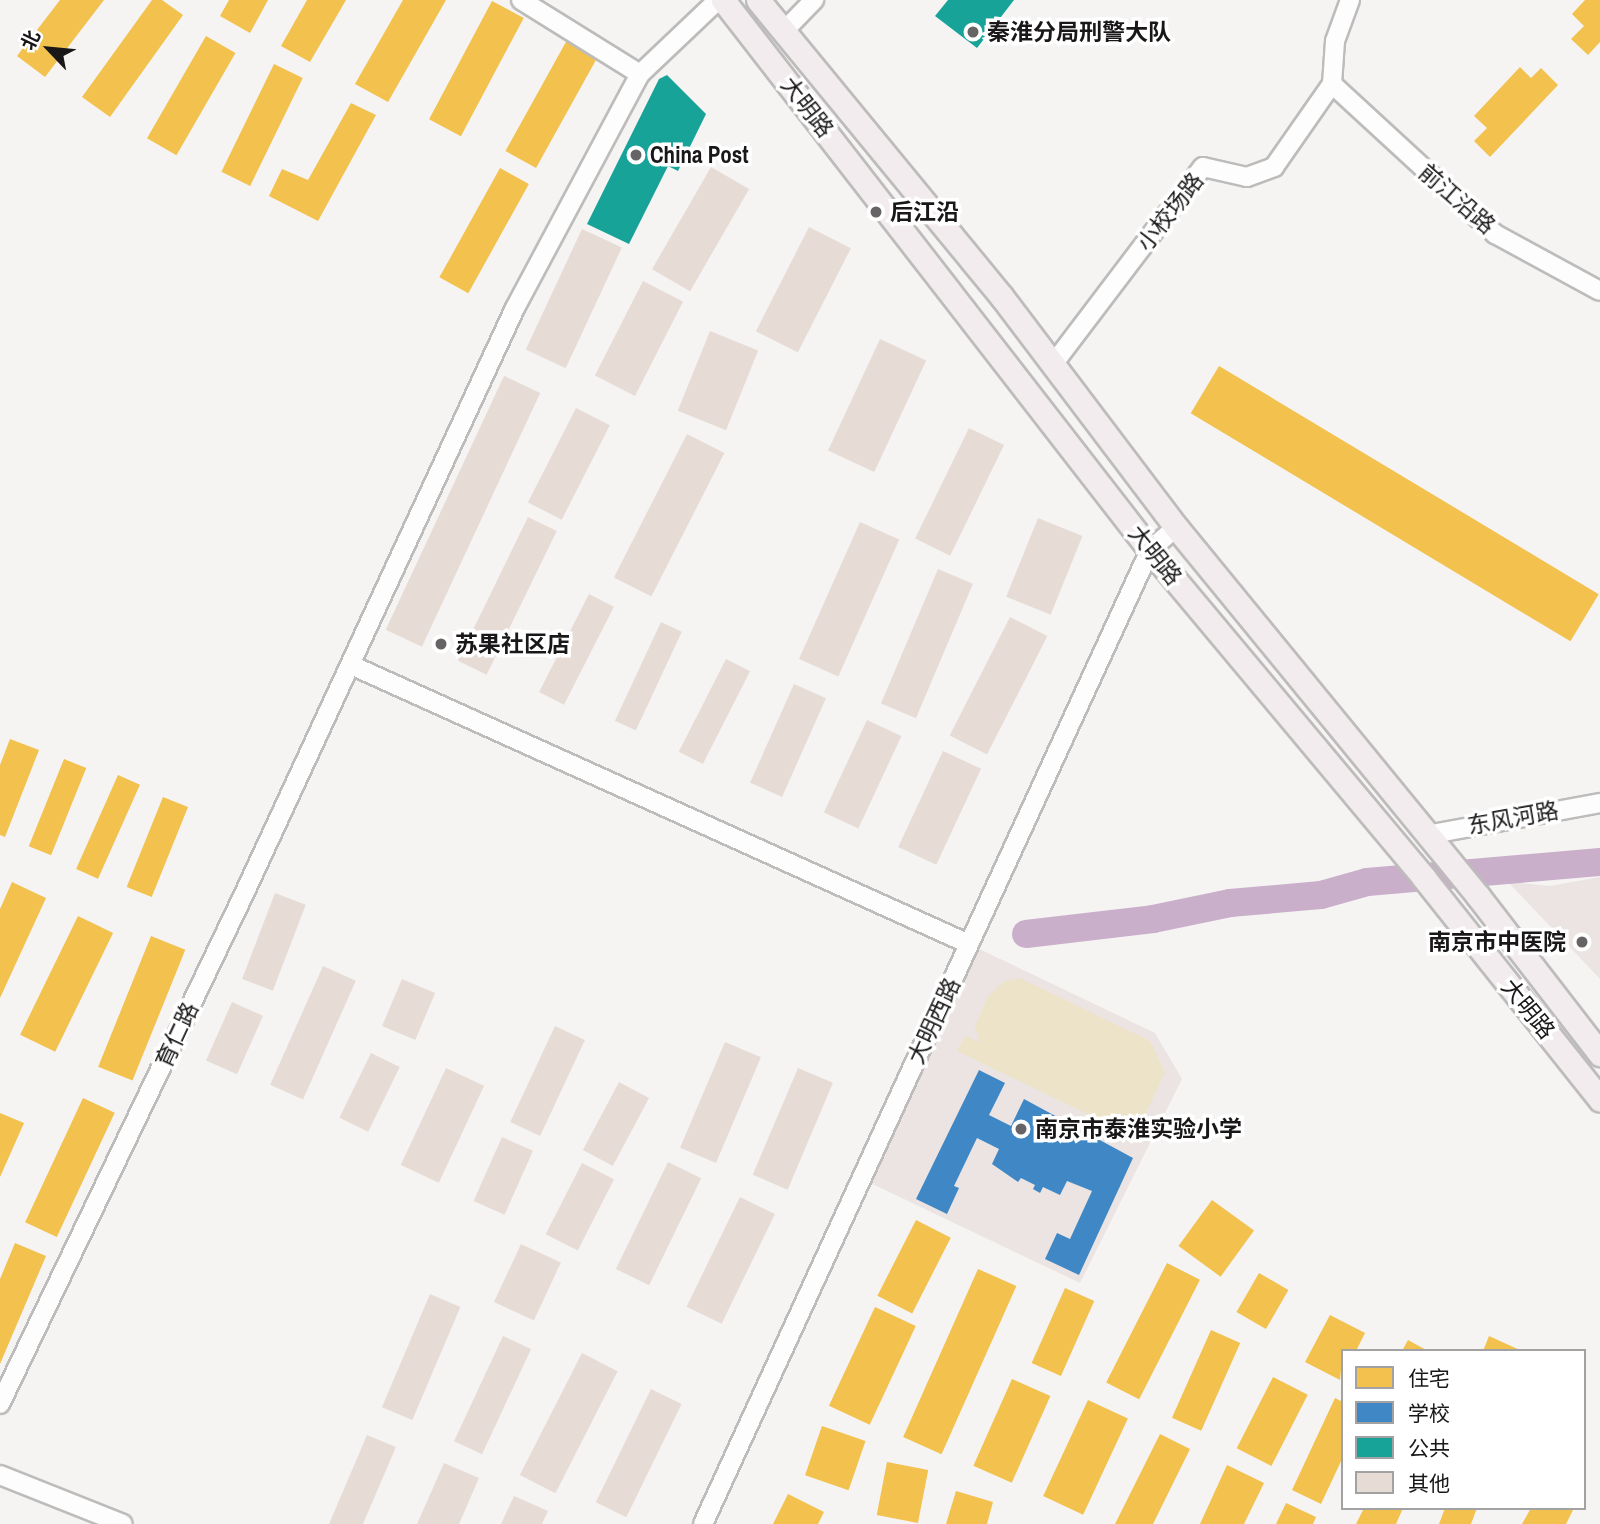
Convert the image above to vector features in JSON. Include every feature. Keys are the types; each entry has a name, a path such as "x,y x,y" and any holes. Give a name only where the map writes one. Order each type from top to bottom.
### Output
{"main road":[{"name":"大明路","path":"720,0 1150,550 1409,861 1600,1098"},
{"path":"758,0 1054,363 1176,527 1478,896 1600,1054"}],"street":[{"path":"521,0 640,74"},
{"name":"育仁路","path":"0,1404 351,665 515,308 640,74 720,0"},
{"path":"783,32 814,0"},
{"path":"1332,84 1335,41 1350,0"},
{"name":"前江沿路","path":"1332,84 1495,234 1600,291"},
{"name":"小校场路","path":"1054,363 1203,167 1247,177 1274,167 1332,84"},
{"name":"大明西路","path":"703,1524 1150,550 1176,527"},
{"path":"351,665 969,944"},
{"name":"东风河路","path":"1427,835 1600,803"},
{"path":"0,1475 122,1524"}],"shaded area":[{"path":"1600,849 1600,868 1532,878 1505,873 1490,865 1489,858"},
{"name":"南京市中医院","path":"1600,877 1600,979 1508,882 1550,886"},
{"name":"南京市泰淮实验小学","path":"969,944 1155,1033 1182,1079 1080,1283 862,1179"},
{"path":"1020,978 1150,1041 1165,1072 1135,1137 957,1051 965,1036 979,1042 975,1026 988,996 1005,981"}],"building: 住宅":[{"path":"60,0 104,0 45,77 17,56"},
{"path":"152,0 162,0 183,15 110,117 82,97"},
{"path":"229,0 268,0 250,33 220,16"},
{"path":"307,0 346,0 310,62 281,46"},
{"path":"403,0 446,0 388,102 355,84"},
{"path":"1585,0 1600,0 1600,42 1588,55 1571,39 1584,26 1572,14"},
{"path":"492,1 524,18 461,136 429,119"},
{"path":"206,36 235,53 176,155 147,138"},
{"path":"567,40 598,57 536,168 505,151"},
{"path":"274,64 303,78 250,186 221,172"},
{"path":"1520,67 1531,78 1541,68 1558,85 1490,157 1474,141 1487,128 1474,116"},
{"path":"351,103 376,115 318,221 269,196 282,169 308,180"},
{"path":"500,168 529,184 468,293 439,277"},
{"path":"1219,366 1599,594 1570,641 1191,413"},
{"path":"10,739 39,750 5,837 0,835 0,765"},
{"path":"64,759 86,768 51,855 29,846"},
{"path":"118,775 140,785 98,879 76,869"},
{"path":"163,797 188,807 152,897 127,887"},
{"path":"12,882 46,898 0,998 0,909"},
{"path":"78,916 113,933 55,1052 20,1035"},
{"path":"151,936 185,950 132,1081 98,1067"},
{"path":"83,1098 115,1113 57,1237 25,1222"},
{"path":"0,1113 24,1123 0,1177"},
{"path":"1212,1200 1254,1231 1221,1277 1178,1246"},
{"path":"916,1220 951,1238 912,1313 877,1296"},
{"path":"15,1243 46,1256 0,1364 0,1279"},
{"path":"1167,1263 1200,1280 1139,1399 1106,1382"},
{"path":"978,1269 1016,1286 942,1454 903,1437"},
{"path":"1259,1273 1288,1290 1266,1329 1236,1312"},
{"path":"1065,1288 1094,1301 1061,1376 1032,1363"},
{"path":"875,1307 916,1326 870,1425 829,1406"},
{"path":"1330,1315 1365,1333 1357,1349 1341,1349 1340,1380 1305,1362"},
{"path":"1211,1330 1240,1343 1201,1431 1172,1418"},
{"path":"1489,1336 1518,1349 1484,1349"},
{"path":"1408,1340 1424,1349 1403,1349"},
{"path":"1273,1377 1308,1395 1271,1466 1237,1448"},
{"path":"1012,1379 1050,1396 1012,1483 973,1466"},
{"path":"1335,1398 1341,1401 1341,1461 1321,1504 1292,1490"},
{"path":"1088,1400 1128,1419 1083,1515 1043,1496"},
{"path":"822,1426 865,1441 849,1490 805,1475"},
{"path":"1160,1434 1190,1449 1153,1524 1115,1524"},
{"path":"887,1462 928,1470 918,1523 877,1515"},
{"path":"1227,1465 1264,1483 1244,1524 1200,1524"},
{"path":"956,1491 993,1502 987,1524 946,1524"},
{"path":"788,1494 824,1512 818,1524 773,1524"},
{"path":"1286,1503 1316,1517 1313,1524 1276,1524"},
{"path":"1363,1510 1402,1510 1396,1524 1356,1524"},
{"path":"1444,1510 1476,1510 1471,1524 1439,1524"},
{"path":"1530,1510 1573,1510 1566,1524 1522,1524"}],"building: 学校":[{"path":"979,1070 1005,1083 989,1115 1011,1126 1024,1099 1133,1158 1079,1275 1045,1259 1057,1233 1070,1239 1092,1191 1067,1181 1060,1195 1043,1187 1040,1193 1033,1189 1035,1185 1021,1178 1018,1182 992,1164 999,1149 977,1138 954,1186 959,1188 947,1214 916,1199"}],"building: 公共":[{"name":"秦淮分局刑警大队","path":"948,0 1014,0 977,48 935,16"},
{"path":"667,75 706,114 678,171 668,166 629,244 587,224 659,79"}],"building: 其他":[{"path":"711,167 749,189 690,291 652,269"},
{"path":"809,227 851,248 798,353 756,331"},
{"path":"582,229 622,248 566,368 526,350"},
{"path":"643,281 683,301 635,396 595,375"},
{"path":"710,331 758,350 726,430 678,411"},
{"path":"880,339 926,361 874,472 828,450"},
{"path":"504,376 540,393 422,647 386,630"},
{"path":"576,408 610,425 562,520 528,502"},
{"path":"969,428 1004,445 950,556 915,539"},
{"path":"687,434 724,453 651,597 614,577"},
{"path":"528,517 557,531 487,675 458,661"},
{"path":"1038,518 1083,536 1051,615 1006,597"},
{"path":"860,522 899,539 838,677 799,659"},
{"path":"938,569 973,584 916,718 881,703"},
{"path":"589,594 614,607 564,705 539,692"},
{"path":"1010,617 1047,636 987,755 950,736"},
{"path":"661,622 682,632 636,731 615,721"},
{"path":"726,659 750,671 703,764 679,752"},
{"path":"794,684 826,698 782,797 750,783"},
{"path":"867,720 901,736 858,829 824,812"},
{"path":"943,751 981,769 936,865 898,847"},
{"path":"275,893 306,905 273,991 242,979"},
{"path":"323,966 356,981 303,1099 270,1085"},
{"path":"402,979 435,993 415,1040 382,1026"},
{"path":"232,1002 263,1016 237,1074 206,1060"},
{"path":"555,1026 585,1040 540,1136 510,1122"},
{"path":"725,1042 761,1057 716,1163 680,1148"},
{"path":"371,1053 400,1067 368,1132 339,1118"},
{"path":"446,1068 484,1086 439,1183 401,1165"},
{"path":"798,1068 833,1083 788,1190 753,1175"},
{"path":"619,1082 649,1098 613,1166 583,1150"},
{"path":"502,1137 533,1151 505,1215 474,1201"},
{"path":"668,1162 701,1178 649,1285 616,1269"},
{"path":"582,1163 614,1179 578,1251 546,1234"},
{"path":"740,1197 775,1214 722,1324 687,1307"},
{"path":"521,1244 561,1263 534,1321 494,1302"},
{"path":"430,1294 460,1307 412,1420 382,1407"},
{"path":"503,1336 531,1349 482,1454 454,1441"},
{"path":"582,1353 618,1371 555,1493 520,1475"},
{"path":"651,1389 682,1404 626,1517 596,1502"},
{"path":"367,1435 396,1447 363,1524 329,1524"},
{"path":"444,1463 479,1478 459,1524 417,1524"},
{"path":"514,1496 548,1511 542,1524 501,1524"}],"waterway":[{"path":"1026,934 1153,919 1230,903 1321,895 1367,882 1600,862"}],"place":[{"name":"秦淮分局刑警大队","path":"973,32"},
{"name":"China Post","path":"636,155"},
{"name":"后江沿","path":"876,212"},
{"name":"苏果社区店","path":"441,644"},
{"name":"南京市中医院","path":"1582,942"},
{"name":"南京市泰淮实验小学","path":"1021,1129"}]}
